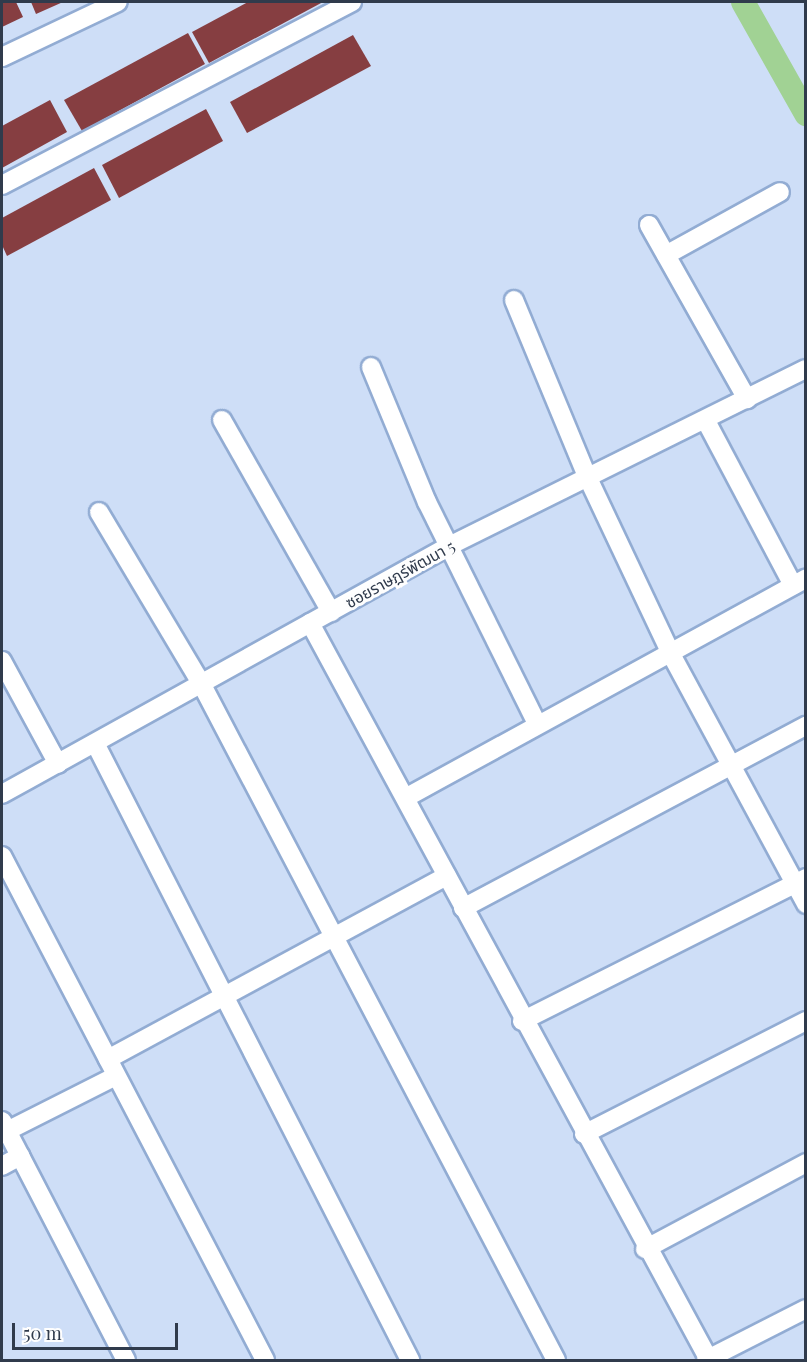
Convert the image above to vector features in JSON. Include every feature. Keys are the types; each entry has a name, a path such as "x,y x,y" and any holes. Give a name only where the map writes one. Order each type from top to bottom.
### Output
{"street":[{"path":"2,57 118,2"},
{"path":"2,185 352,2"},
{"path":"666,255 780,192"},
{"path":"649,225 747,399"},
{"path":"514,300 587,476 672,656 731,764 800,881 806,904"},
{"path":"370,367 449,546 537,724"},
{"name":"ซอยราษฎร์พัฒนา 5","path":"2,794 96,745 449,546 587,476 705,422 806,369"},
{"path":"222,420 331,612"},
{"path":"406,797 537,724 672,656 799,582 705,422"},
{"path":"99,512 202,685 556,1360"},
{"path":"310,623 406,797 522,1022 707,1359 806,1309"},
{"path":"2,661 57,764"},
{"path":"463,908 806,726"},
{"path":"96,745 410,1360"},
{"path":"2,856 265,1360"},
{"path":"126,1360 4,1126 112,1068 225,994 447,876"},
{"path":"522,1022 800,881"},
{"path":"584,1134 806,1021"},
{"path":"2,1166 20,1156"},
{"path":"645,1249 806,1162"}],"building":[{"path":"2,2 16,2 23,17 2,27"},
{"path":"31,2 63,2 36,14"},
{"path":"248,2 323,2 209,63 192,32"},
{"path":"188,33 205,64 82,131 64,100"},
{"path":"353,35 371,66 247,133 230,102"},
{"path":"50,100 67,132 2,168 2,126"},
{"path":"206,109 223,141 119,198 102,165"},
{"path":"94,168 111,200 7,256 2,245 2,218"}],"waterway":[{"path":"743,2 806,114"}]}
